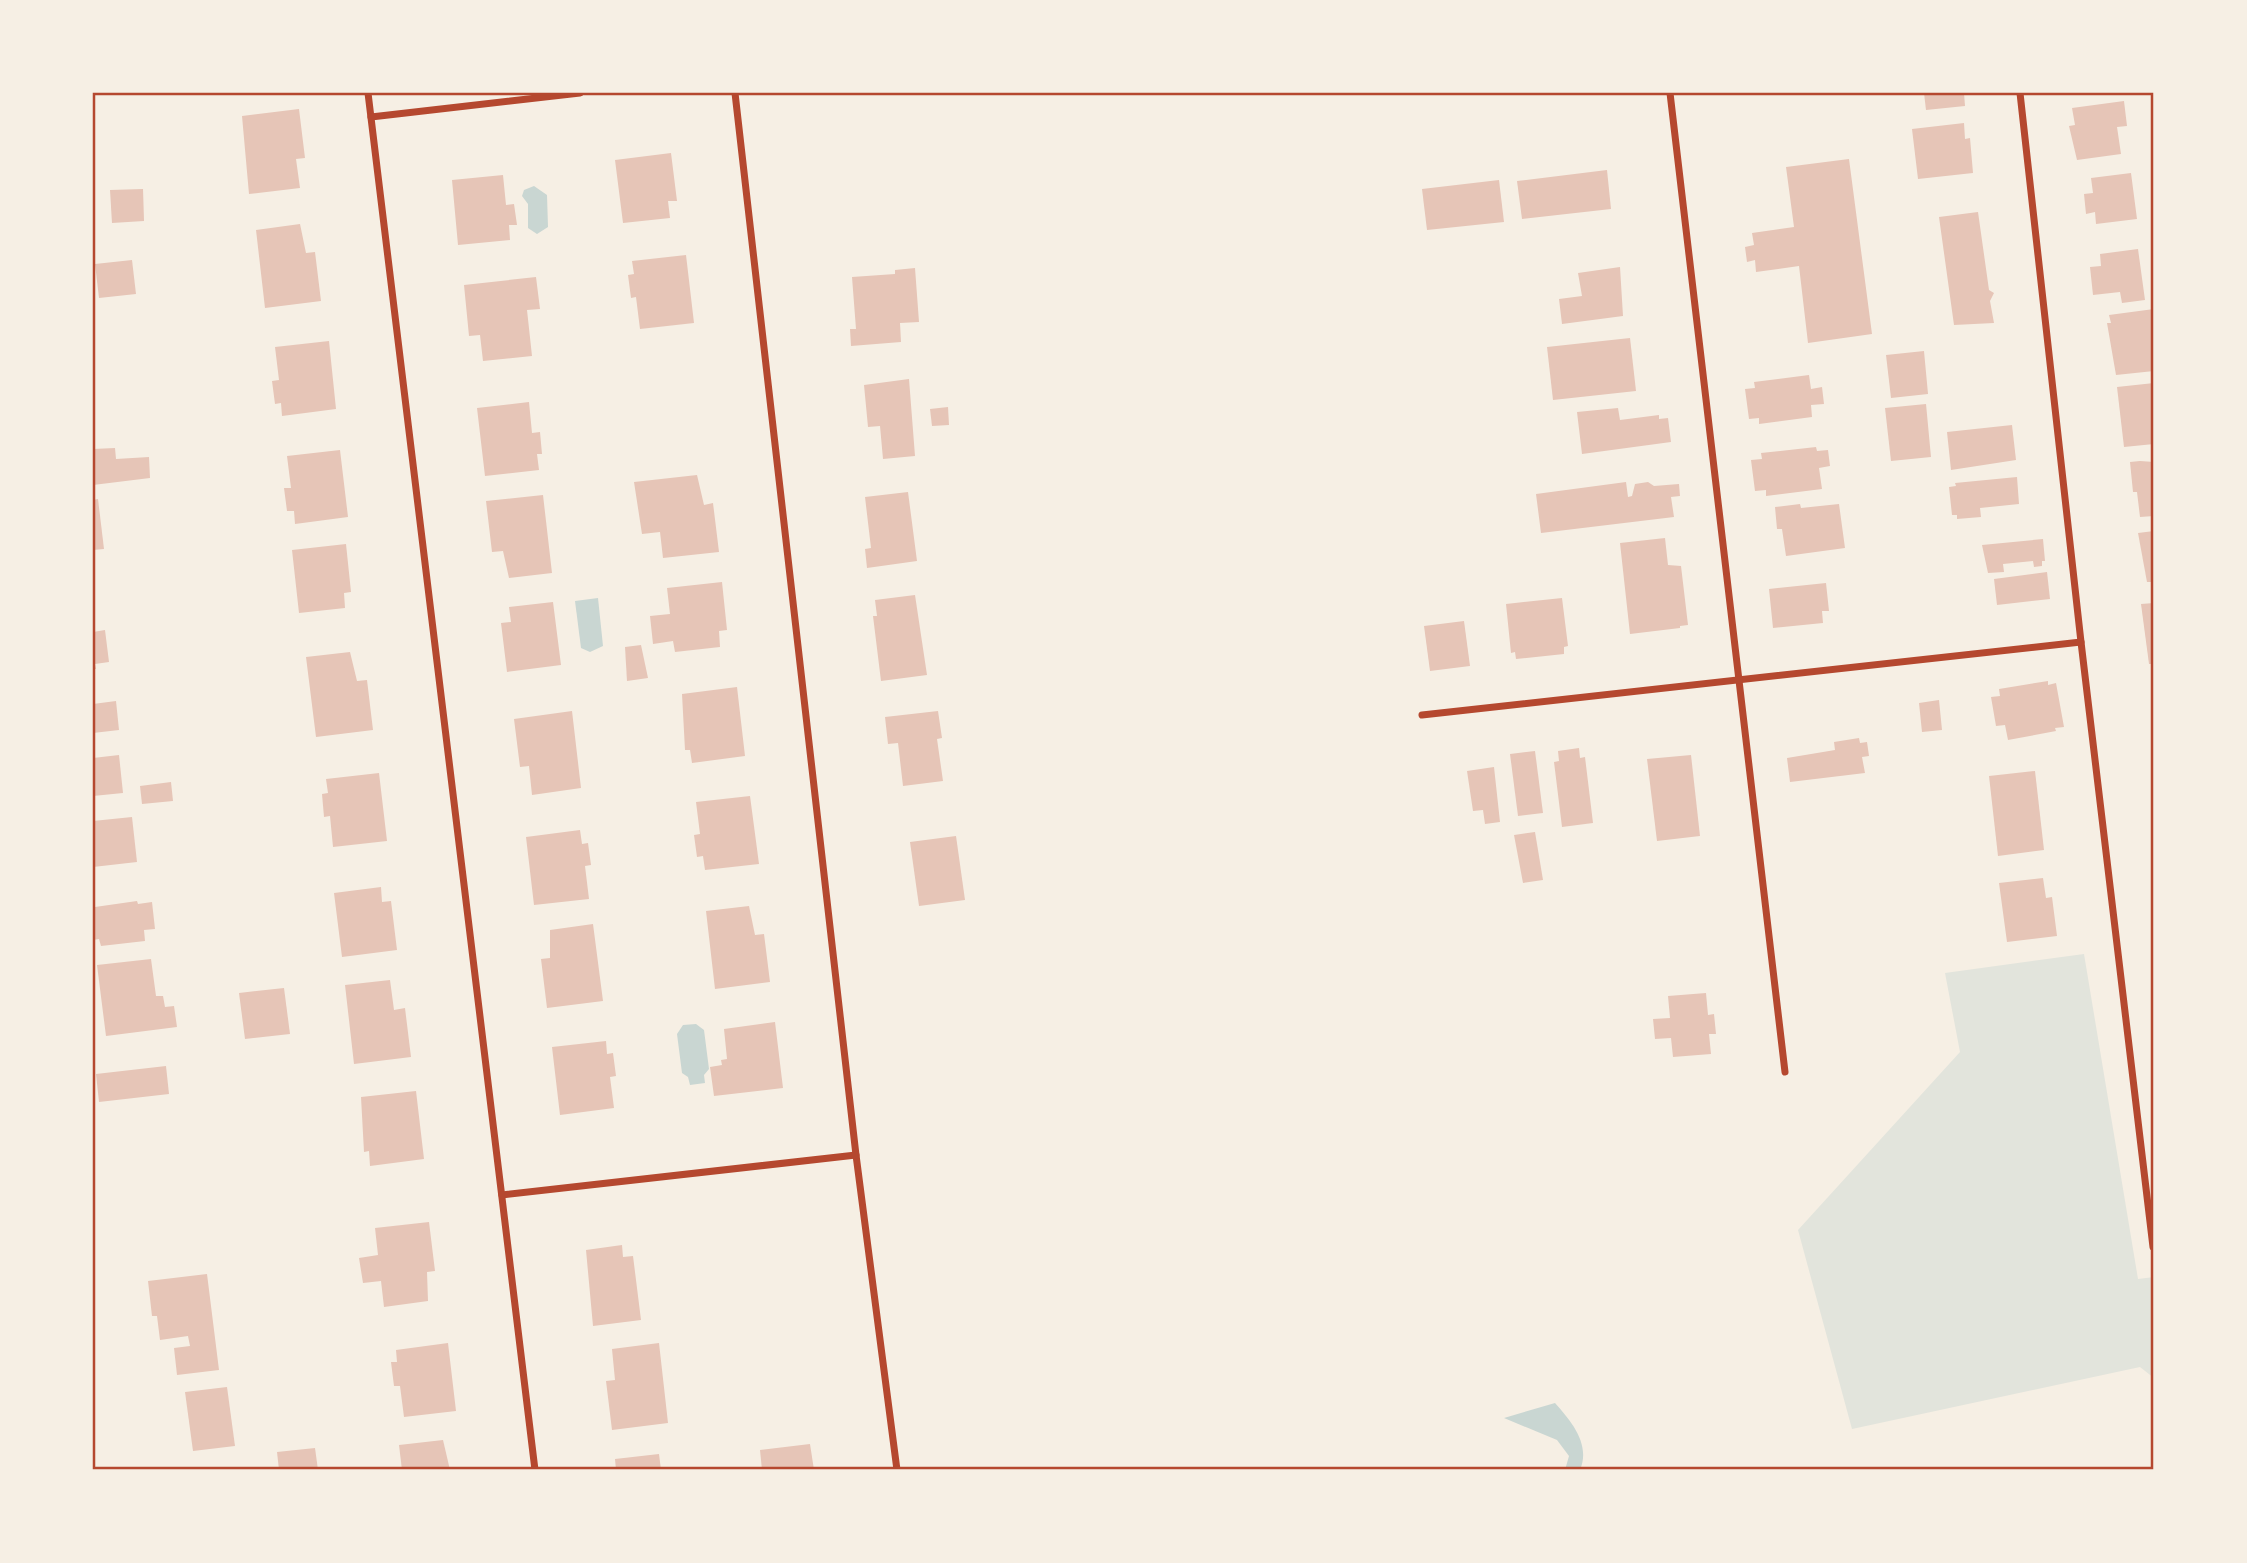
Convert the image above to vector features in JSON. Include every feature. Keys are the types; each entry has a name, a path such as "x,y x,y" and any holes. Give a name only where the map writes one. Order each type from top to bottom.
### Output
{"street":[{"path":"369,93 535,1470"},
{"path":"372,117 580,93"},
{"path":"735,93 856,1155 897,1470"},
{"path":"1670,93 1785,1072"},
{"path":"2020,93 2081,642 2153,1247"},
{"path":"1422,715 2081,642"},
{"path":"502,1195 856,1155"}],"shaded area":[{"path":"534,186 547,195 548,227 537,234 528,228 528,204 522,196 524,190"},
{"path":"598,598 603,646 590,652 581,648 575,601"},
{"path":"2084,954 2138,1279 2154,1277 2154,1378 2140,1367 1852,1429 1798,1230 1960,1052 1945,973"},
{"path":"696,1024 704,1030 709,1069 704,1075 705,1083 690,1085 688,1077 682,1073 677,1034 683,1025"},
{"path":"1555,1403 1573,1425 1581,1442 1583,1460 1580,1470 1565,1470 1569,1456 1557,1440 1504,1418"}],"building":[{"path":"1924,93 1964,93 1965,106 1926,110"},
{"path":"2124,101 2127,126 2117,127 2121,154 2077,160 2069,126 2075,125 2072,108"},
{"path":"299,109 305,158 296,159 300,188 249,194 242,116"},
{"path":"1964,123 1965,139 1970,138 1973,173 1918,179 1912,129"},
{"path":"671,153 677,201 668,201 670,218 623,223 615,160"},
{"path":"1849,159 1872,334 1808,343 1799,266 1756,272 1755,260 1747,262 1745,247 1754,245 1752,233 1794,227 1786,167"},
{"path":"1607,170 1611,209 1522,219 1517,181"},
{"path":"2131,173 2137,219 2096,224 2095,212 2086,214 2084,194 2093,193 2091,178"},
{"path":"503,175 506,205 514,204 517,225 509,225 510,240 458,245 452,180"},
{"path":"1499,180 1504,222 1427,230 1422,189"},
{"path":"143,189 144,221 112,223 110,190"},
{"path":"1978,212 1989,290 1994,293 1990,301 1994,323 1954,325 1939,217"},
{"path":"300,224 306,253 315,252 321,301 265,308 256,230"},
{"path":"2138,249 2145,300 2122,303 2120,292 2093,295 2090,267 2101,266 2100,254"},
{"path":"686,255 694,323 640,329 636,297 631,298 628,275 634,274 632,261"},
{"path":"132,260 136,294 99,298 95,264"},
{"path":"1620,267 1623,316 1562,324 1559,299 1582,296 1578,273"},
{"path":"915,268 919,322 900,323 901,342 851,346 850,329 856,329 852,277 895,274 895,270"},
{"path":"536,277 540,309 527,310 532,356 483,361 480,335 469,336 464,285"},
{"path":"2154,309 2154,371 2116,375 2107,323 2111,323 2109,315"},
{"path":"1630,338 1636,391 1553,400 1547,347"},
{"path":"329,341 336,409 282,416 281,403 275,404 272,381 279,380 275,347"},
{"path":"1924,351 1928,394 1891,398 1886,355"},
{"path":"1809,375 1811,389 1822,387 1824,404 1811,405 1812,417 1759,424 1759,418 1749,419 1745,389 1755,388 1754,382"},
{"path":"909,379 915,456 883,459 880,426 868,427 864,385"},
{"path":"2154,383 2154,444 2124,447 2117,387"},
{"path":"529,402 532,433 540,432 542,454 537,454 539,470 485,476 477,408"},
{"path":"1926,404 1931,457 1891,461 1885,408"},
{"path":"948,407 949,425 932,426 930,409"},
{"path":"1618,408 1620,420 1659,415 1659,419 1668,418 1671,442 1582,454 1577,412"},
{"path":"2012,425 2016,460 1951,470 1947,432"},
{"path":"1816,447 1817,451 1828,450 1830,466 1819,468 1822,489 1766,496 1766,490 1755,491 1751,460 1762,459 1761,453"},
{"path":"115,448 116,459 149,457 150,478 93,485 93,449"},
{"path":"340,450 348,517 295,524 294,511 287,511 284,488 291,488 287,456"},
{"path":"2130,462 2154,462 2154,516 2140,517 2137,492 2133,492"},
{"path":"697,475 704,505 713,503 719,552 663,558 660,532 642,534 634,482"},
{"path":"2017,477 2019,504 1980,508 1981,517 1957,519 1957,515 1952,515 1949,487 1956,486 1955,483"},
{"path":"1626,482 1628,497 1632,496 1635,484 1679,484 1680,496 1671,497 1674,517 1541,533 1536,494"},
{"path":"908,492 917,561 867,568 865,549 871,548 865,497"},
{"path":"543,495 552,573 509,578 503,551 492,552 486,501"},
{"path":"98,499 104,549 93,550 93,500"},
{"path":"1800,504 1801,508 1839,504 1845,548 1786,556 1782,529 1777,529 1775,507"},
{"path":"2154,531 2154,582 2147,582 2138,533"},
{"path":"1665,538 1668,565 1681,566 1688,625 1630,634 1620,543"},
{"path":"2043,539 2045,561 2042,561 2042,566 2034,567 2033,561 2003,564 2004,572 1988,573 1982,545"},
{"path":"346,544 351,592 344,593 345,608 299,613 292,550"},
{"path":"2047,572 2050,599 1997,605 1994,579"},
{"path":"722,582 727,630 719,631 720,647 675,652 673,641 653,644 650,616 670,614 667,588"},
{"path":"1826,583 1829,611 1822,611 1823,623 1773,628 1769,589"},
{"path":"915,595 927,675 881,681 873,616 877,616 875,600"},
{"path":"1562,598 1568,646 1564,647 1564,654 1516,659 1515,652 1511,653 1506,604"},
{"path":"553,602 561,665 507,672 501,623 511,622 509,607"},
{"path":"2154,603 2154,664 2149,664 2141,604"},
{"path":"1464,621 1470,666 1430,671 1424,626"},
{"path":"105,630 109,662 95,664 96,669 93,669 93,632"},
{"path":"641,645 648,678 627,681 625,647"},
{"path":"350,652 357,681 367,680 373,730 316,737 306,657"},
{"path":"2048,681 2048,685 2056,683 2064,727 2008,740 2005,725 1996,726 1991,697 2000,696 1999,689"},
{"path":"737,687 745,756 692,763 690,750 685,750 682,694"},
{"path":"1939,700 1942,730 1922,732 1919,703"},
{"path":"116,701 119,730 93,733 93,704"},
{"path":"572,711 581,788 532,795 529,766 520,767 514,719"},
{"path":"938,711 942,738 937,739 943,781 903,786 898,743 888,744 885,717"},
{"path":"1859,738 1860,743 1867,742 1869,756 1862,757 1865,773 1790,782 1787,758 1835,750 1834,742"},
{"path":"1579,748 1580,758 1585,757 1593,823 1562,827 1554,762 1559,761 1558,751"},
{"path":"1535,751 1543,813 1518,816 1510,754"},
{"path":"119,755 123,793 93,796 93,758"},
{"path":"1691,755 1700,836 1657,841 1647,759"},
{"path":"1494,767 1500,822 1485,824 1483,810 1473,811 1467,771"},
{"path":"2035,771 2044,850 1998,856 1989,776"},
{"path":"379,773 387,841 333,847 330,816 324,817 322,794 328,793 326,779"},
{"path":"171,782 173,801 142,804 140,786"},
{"path":"750,796 759,864 705,870 703,856 697,857 694,835 700,834 696,802"},
{"path":"132,817 137,862 93,867 93,821"},
{"path":"580,830 582,844 588,843 591,865 585,866 589,899 534,905 526,837"},
{"path":"1535,832 1543,880 1523,883 1514,835"},
{"path":"956,836 965,900 919,906 910,842"},
{"path":"2043,878 2046,898 2052,897 2057,936 2007,942 1999,883"},
{"path":"381,887 382,902 391,901 397,950 342,957 334,893"},
{"path":"137,901 138,904 152,902 155,929 144,930 145,941 101,946 99,939 93,940 95,907"},
{"path":"749,906 755,935 764,934 770,982 715,989 706,911"},
{"path":"593,924 603,1001 547,1008 541,959 550,958 550,930"},
{"path":"151,959 156,996 163,996 165,1007 174,1006 177,1027 106,1036 97,965"},
{"path":"390,980 394,1010 405,1008 411,1057 354,1064 345,985"},
{"path":"284,988 290,1034 245,1039 239,993"},
{"path":"1706,993 1708,1015 1714,1014 1716,1034 1709,1034 1711,1054 1673,1057 1671,1038 1655,1039 1653,1019 1670,1018 1668,996"},
{"path":"775,1022 783,1088 714,1096 710,1067 722,1065 721,1060 727,1059 724,1029"},
{"path":"606,1041 607,1054 613,1053 616,1076 610,1077 614,1108 560,1115 552,1047"},
{"path":"166,1066 169,1094 99,1102 96,1074"},
{"path":"416,1091 424,1159 370,1166 369,1151 364,1152 361,1097"},
{"path":"429,1222 435,1271 427,1272 428,1301 384,1307 381,1281 363,1283 359,1258 378,1255 375,1228"},
{"path":"622,1245 623,1257 633,1256 641,1320 593,1326 586,1250"},
{"path":"207,1274 219,1370 177,1375 174,1348 190,1346 188,1336 160,1340 157,1316 152,1316 148,1281"},
{"path":"448,1343 456,1411 404,1417 400,1386 394,1386 391,1362 397,1362 396,1350"},
{"path":"659,1343 668,1423 612,1430 606,1381 615,1380 612,1349"},
{"path":"227,1387 235,1446 193,1451 185,1392"},
{"path":"443,1440 450,1470 402,1470 399,1445"},
{"path":"810,1444 814,1470 762,1470 760,1450"},
{"path":"315,1448 318,1470 279,1470 277,1452"},
{"path":"659,1454 661,1470 616,1470 615,1459"}]}
